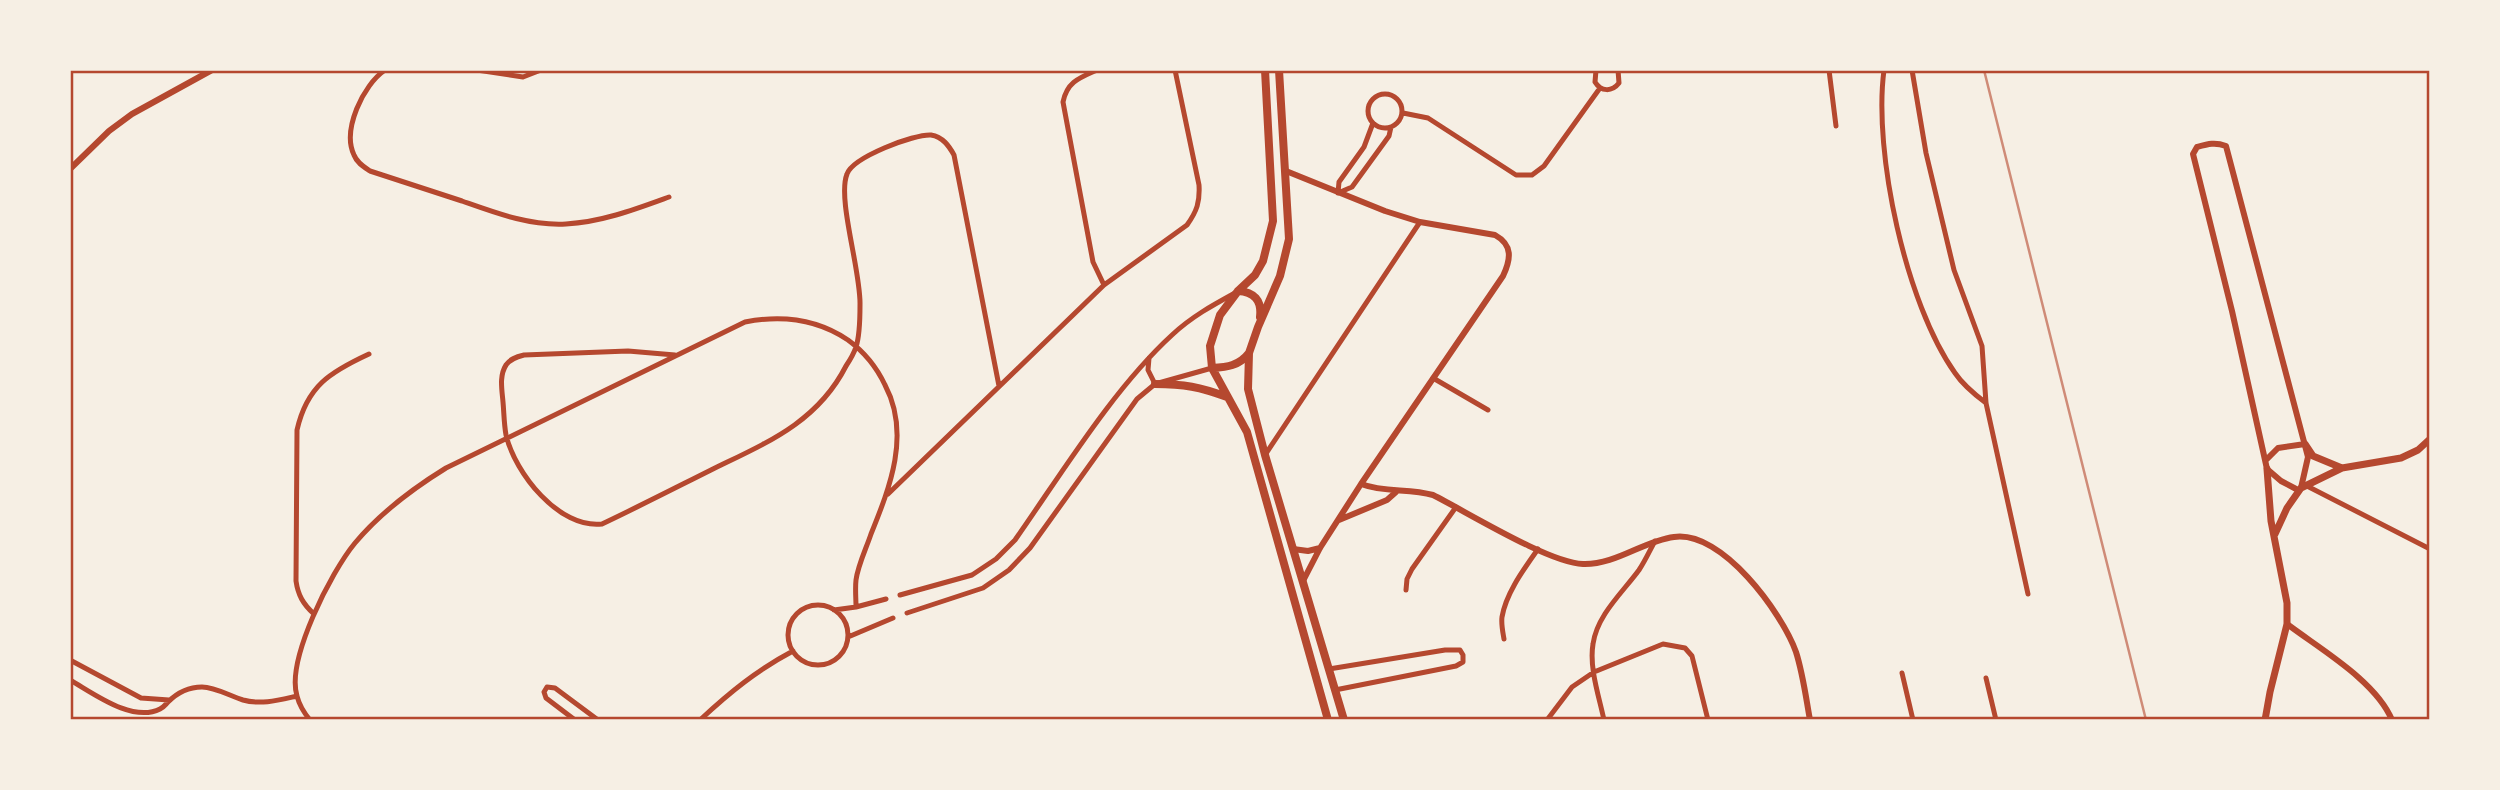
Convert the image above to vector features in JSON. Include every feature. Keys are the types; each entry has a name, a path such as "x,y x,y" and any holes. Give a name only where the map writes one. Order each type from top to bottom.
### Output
{"main road":[{"path":"1265,70 1273,221 1263,261 1255,275 1226,305 1215,327 1210,346 1212,368 1247,432 1328,720"},
{"path":"1279,70 1289,229 1280,276 1249,353 1248,389 1343,720"},
{"path":"1238,291 1257,298 1261,312 1258,327"},
{"path":"1212,368 1236,365 1249,353"},
{"path":"1155,384 1187,384 1227,397"},
{"path":"2275,535 2301,488 2342,468 2401,458 2418,450 2430,439"},
{"path":"2305,444 2313,456 2342,468"},
{"path":"2266,720 2287,624 2287,603 2271,521 2267,469"}],"street":[{"path":"70,169 109,131 132,114 212,70"},
{"path":"385,70 376,76 365,91 355,112 351,140 354,155 361,165 370,171 507,216 537,223 592,222 669,197"},
{"path":"477,70 523,77 541,70"},
{"path":"1097,70 1073,81 1065,93 1063,103 1093,262 1104,285"},
{"path":"887,495 1104,285 1187,225 1195,214 1200,201 1199,185 1175,70"},
{"path":"1596,70 1594,78 1600,88 1607,90 1617,86 1620,79 1618,70"},
{"path":"1829,70 1836,127"},
{"path":"1884,70 1884,154 1910,275 1931,330 1955,373 1970,391 1986,403"},
{"path":"1912,70 1926,153 1954,270 1982,346 1986,403 2028,594"},
{"path":"1403,113 1428,118 1510,173 1527,176 1544,166 1600,88"},
{"path":"1380,94 1390,94 1398,99 1403,113 1399,122 1391,127 1381,128 1373,123 1368,109 1372,100 1380,94"},
{"path":"1338,193 1339,182 1364,147 1373,123"},
{"path":"1338,193 1352,187 1389,136 1391,127"},
{"path":"675,355 628,351 524,355 506,363 501,383 506,436 524,473 538,493 555,509 582,524 601,524 794,427 815,410 829,393 857,346 859,275 844,196 847,174 857,162 876,152 921,136 932,135 949,145 954,155 999,386"},
{"path":"2301,488 2308,464 2305,444 2226,146 2216,143 2197,147 2193,154 2195,166 2267,469 2281,481 2430,549"},
{"path":"1286,171 1385,212 1420,222 1494,235 1503,239 1510,253 1510,262 1503,276 1361,484 1320,548 1303,581"},
{"path":"1265,455 1420,222"},
{"path":"900,595 972,575 996,559 1015,540 1114,401 1149,357 1192,318 1238,291"},
{"path":"310,720 297,696 297,664 314,614 354,544 387,510 411,490 446,468 506,436 746,322 768,318 795,319 838,334 857,346 879,374 894,402 898,428 896,453 887,495 856,580 856,607"},
{"path":"314,614 298,594 296,581 297,430 301,411 320,383 344,365 369,354"},
{"path":"1149,357 1148,370 1155,384"},
{"path":"907,613 983,589 1009,570 1030,548 1137,399 1155,384 1212,368"},
{"path":"1433,378 1488,410"},
{"path":"2266,460 2278,449 2305,444"},
{"path":"1361,484 1396,492 1419,491 1433,495 1538,549 1566,561 1582,564 1609,559 1655,541 1678,536 1692,538 1710,546 1727,556 1784,625 1796,653 1810,720"},
{"path":"1337,521 1387,500 1396,492"},
{"path":"1406,590 1412,569 1455,507"},
{"path":"1604,720 1594,672 1592,646 1601,621 1641,567 1655,541"},
{"path":"1293,549 1308,551 1320,548"},
{"path":"1504,639 1502,618 1508,600 1538,549"},
{"path":"834,610 886,599"},
{"path":"821,606 834,610 842,617 848,637 841,654 825,664 807,663 793,651 788,639 789,625 797,614 808,607 821,606"},
{"path":"848,637 893,618"},
{"path":"2287,624 2354,674 2378,698 2392,720"},
{"path":"1546,720 1572,687 1594,672 1663,644 1685,648 1692,656 1708,720"},
{"path":"1329,669 1445,650 1460,650 1463,655 1463,662 1456,666 1335,690"},
{"path":"700,720 762,667 793,651"},
{"path":"70,660 141,698 169,700"},
{"path":"1902,673 1913,720"},
{"path":"1986,678 1996,720"},
{"path":"70,680 106,700 135,711 150,712 162,709 169,700 190,689 205,687 246,701 264,702 297,696"},
{"path":"575,720 546,698 545,690 548,687 555,688 598,720"},
{"path":"135,711 141,698"}],"railway":[{"path":"1984,70 2146,720"}]}
